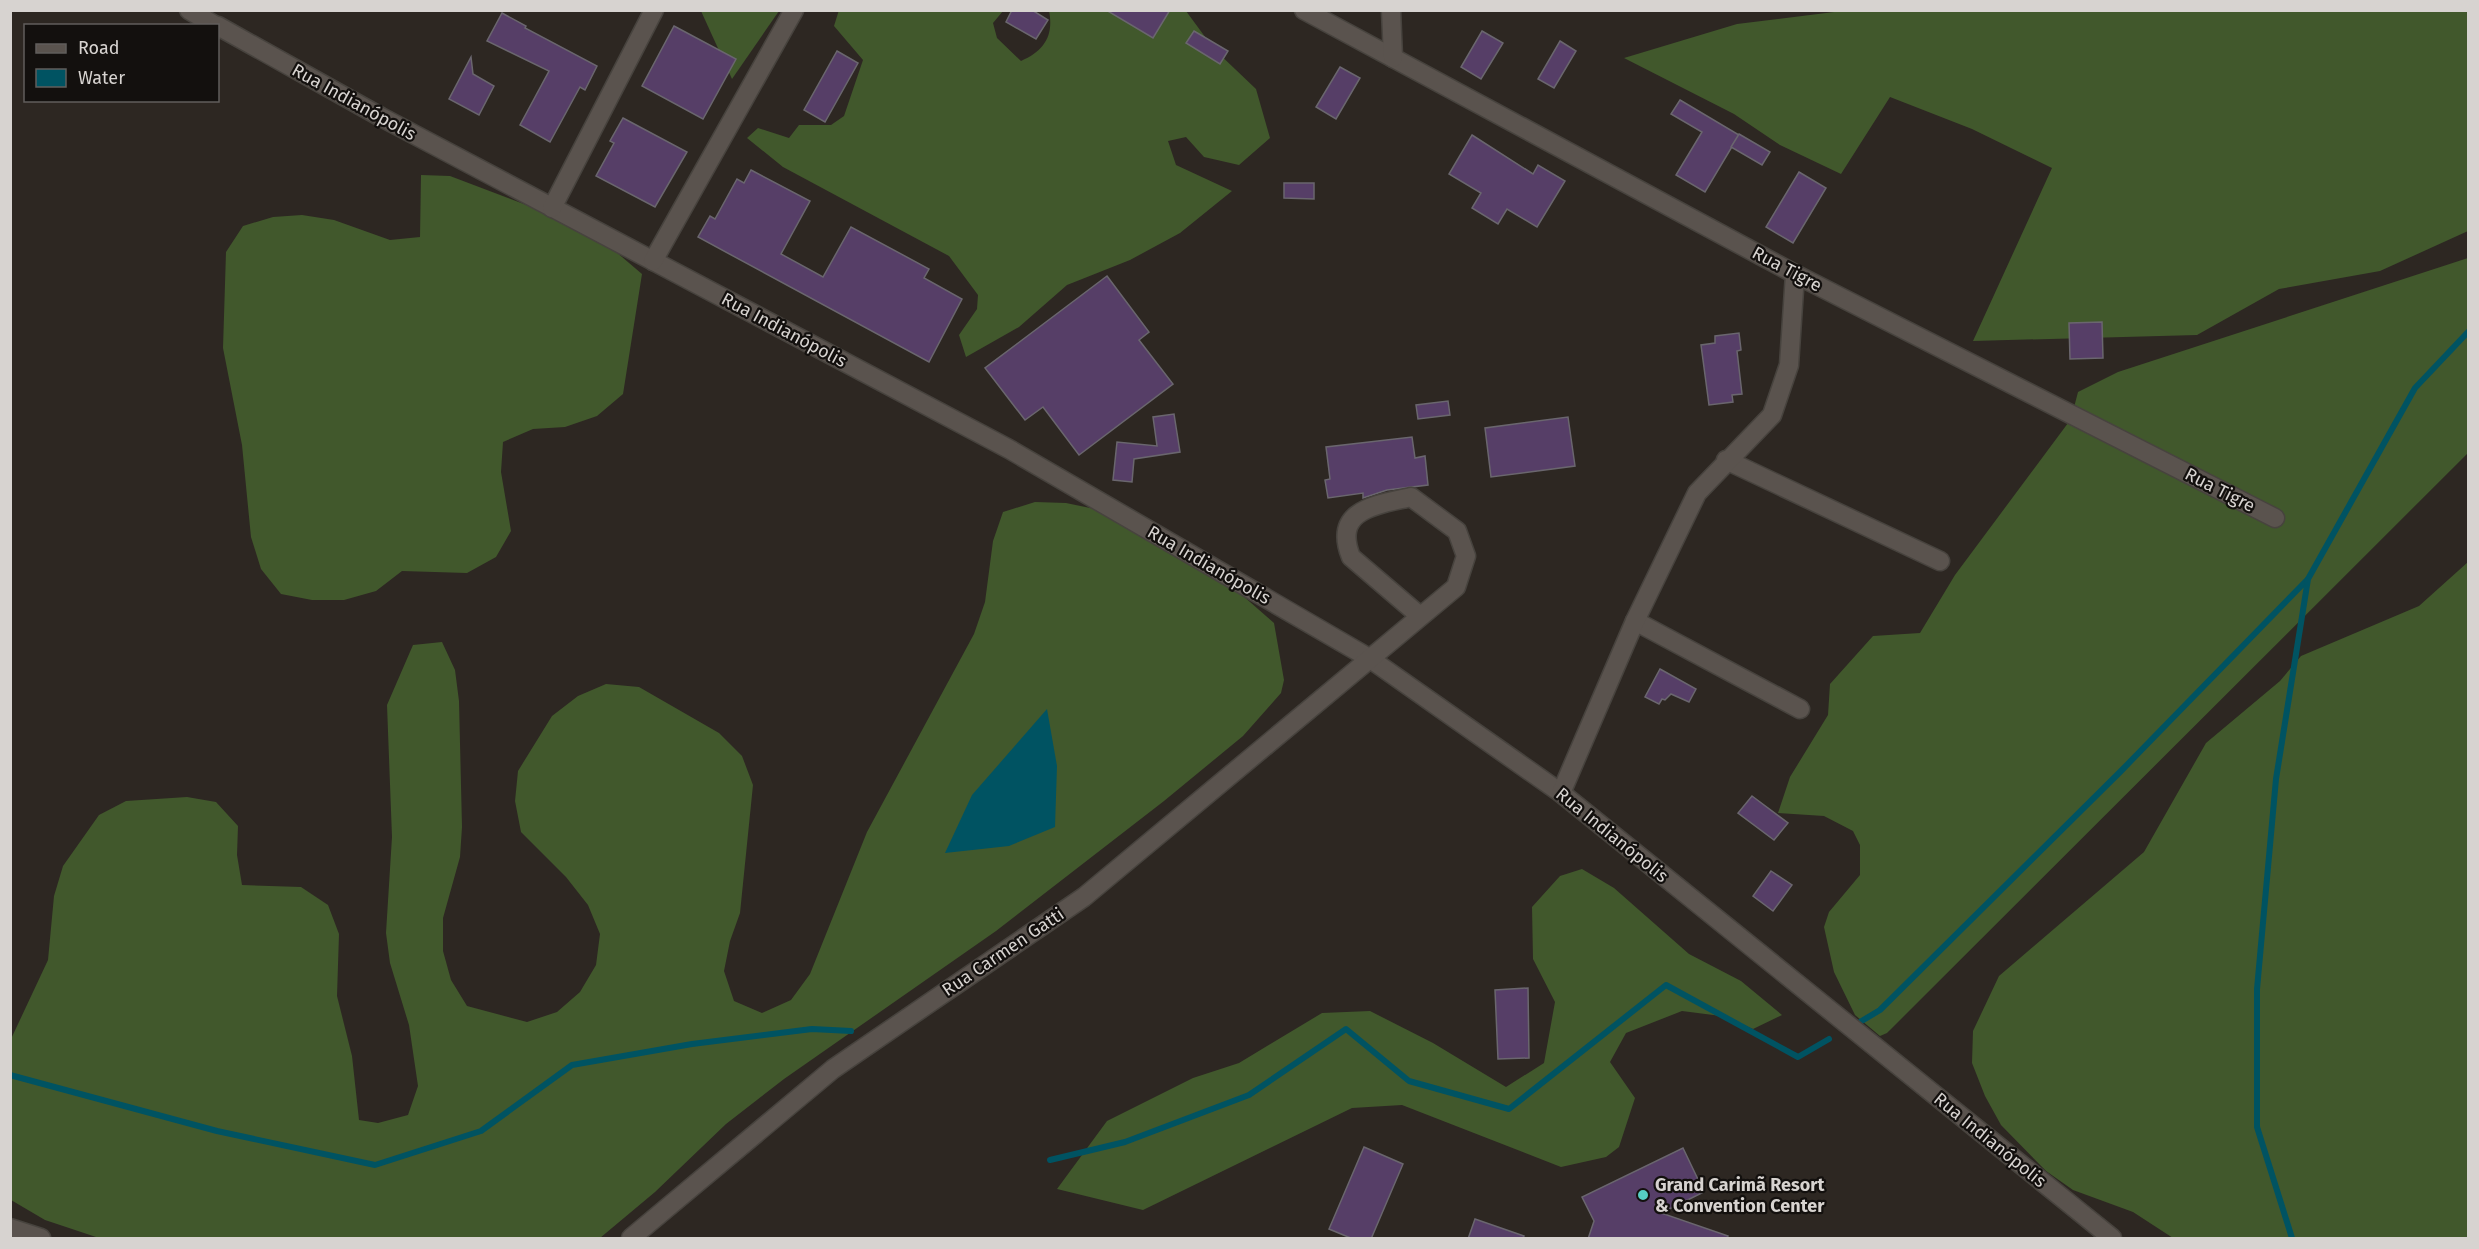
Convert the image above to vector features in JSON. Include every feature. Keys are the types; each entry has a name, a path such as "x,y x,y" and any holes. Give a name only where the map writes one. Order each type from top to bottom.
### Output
{"street":[{"path":"552,208 654,10"},
{"path":"653,261 794,10"},
{"name":"Rua Tigre","path":"1304,10 1795,274 2275,518"},
{"path":"1391,10 1393,58"},
{"name":"Rua Indianópolis","path":"219,26 381,117 1009,449 1369,658 1561,793 2112,1239"},
{"path":"1561,793 1635,621 1697,493 1726,460 1772,415 1789,365 1795,274"},
{"path":"1726,460 1940,561"},
{"path":"1411,497 1457,531 1466,556 1456,587 1420,616 1351,557 1346,544 1350,522 1366,508 1411,497"},
{"name":"Rua Carmen Gatti","path":"631,1239 834,1069 1084,897 1420,616"},
{"path":"1635,621 1800,709"},
{"path":"10,1228 41,1239"}],"green space":[{"path":"839,10 1003,11 993,23 997,38 1021,61 1036,52 1045,42 1050,28 1049,11 1186,11 1214,49 1256,89 1270,138 1239,165 1204,157 1186,137 1168,141 1176,165 1232,191 1180,233 1130,260 1067,285 1019,327 966,357 959,335 977,309 978,295 949,256 783,167 747,138 758,128 789,138 799,125 831,125 844,116 863,60 834,26"},
{"path":"1850,10 2468,11 2468,231 2380,271 2279,289 2197,335 1973,341 2052,168 1972,129 1890,97 1841,174 1780,145 1734,114 1624,58 1737,24"},
{"path":"701,11 779,11 732,79"},
{"path":"421,175 450,176 537,209 615,251 642,274 623,394 597,416 565,427 533,429 503,442 501,472 511,531 496,557 467,573 402,571 376,591 344,600 312,600 281,594 261,569 251,537 242,445 223,348 226,252 243,226 273,217 302,215 334,220 390,240 420,237"},
{"path":"2468,258 2468,453 1887,1033 1880,1036 1855,1015 1834,972 1824,927 1829,912 1860,875 1860,845 1853,831 1824,816 1778,813 1790,777 1828,715 1830,684 1873,636 1920,633 1955,575 2071,419 2078,392 2118,372"},
{"path":"1035,502 1066,503 1095,509 1226,581 1274,623 1284,680 1281,693 1243,736 1164,801 996,931 784,1079 726,1124 655,1192 600,1238 99,1238 45,1220 11,1200 11,1039 48,960 54,896 63,866 99,815 126,801 187,797 216,802 238,826 237,855 242,885 301,887 328,905 339,934 337,996 352,1056 359,1120 378,1123 408,1115 418,1086 409,1025 390,963 386,933 392,837 387,705 413,645 442,642 455,670 459,701 462,827 460,857 443,918 443,951 451,980 467,1006 527,1022 557,1012 580,992 596,965 600,934 588,905 566,877 521,832 515,801 518,771 552,716 578,696 606,684 639,687 719,733 742,756 753,785 740,913 730,941 724,971 734,1001 762,1013 791,1000 810,974 867,832 974,634 985,602 993,541 1003,512"},
{"path":"2468,562 2468,1238 2173,1238 2133,1212 2073,1190 2046,1171 2001,1125 1985,1096 1972,1063 1973,1031 1999,976 2144,852 2206,743 2280,681 2301,656 2419,606"},
{"path":"1582,869 1614,888 1689,954 1741,981 1782,1015 1753,1029 1721,1016 1682,1011 1626,1033 1610,1062 1635,1098 1619,1147 1606,1157 1561,1167 1402,1105 1352,1108 1143,1210 1057,1189 1107,1121 1193,1078 1239,1063 1322,1013 1370,1011 1433,1043 1506,1087 1544,1063 1555,1002 1533,959 1532,907 1560,876"}],"water":[{"path":"1047,709 1057,766 1055,827 1009,846 945,853 972,795"}],"building":[{"path":"1012,10 1032,10 1048,20 1036,39 1006,22"},
{"path":"1106,10 1170,10 1153,38"},
{"path":"502,13 526,26 525,28 597,66 585,90 580,87 550,142 520,125 549,71 487,41"},
{"path":"674,26 736,59 703,119 642,86"},
{"path":"1194,31 1228,51 1220,64 1186,43"},
{"path":"1482,31 1503,43 1481,79 1461,67"},
{"path":"1560,41 1576,51 1554,88 1538,79"},
{"path":"837,51 858,63 825,122 804,110"},
{"path":"471,57 473,74 494,86 479,115 449,99"},
{"path":"1340,67 1360,78 1336,119 1316,107"},
{"path":"1680,100 1739,135 1705,192 1676,175 1702,132 1671,114"},
{"path":"623,118 687,152 655,207 596,176 614,143 610,141"},
{"path":"1739,134 1770,152 1762,165 1731,147"},
{"path":"1472,135 1533,174 1538,165 1565,181 1537,227 1507,209 1498,224 1472,208 1481,193 1449,174"},
{"path":"751,170 810,201 781,254 823,277 851,227 929,269 924,278 962,299 929,362 698,237 710,216 715,219 737,179 744,183"},
{"path":"1799,172 1826,188 1793,243 1766,227"},
{"path":"1284,183 1314,183 1314,199 1284,198"},
{"path":"1107,276 1149,332 1139,340 1173,384 1079,455 1043,407 1025,420 985,368"},
{"path":"2102,322 2103,358 2070,359 2069,323"},
{"path":"1739,333 1741,350 1737,351 1742,394 1732,395 1733,402 1709,405 1701,345 1715,343 1715,336"},
{"path":"1448,401 1450,415 1418,419 1416,405"},
{"path":"1174,414 1180,452 1134,459 1132,482 1113,480 1117,442 1157,446 1153,417"},
{"path":"1568,417 1575,466 1491,477 1485,428"},
{"path":"1412,437 1415,458 1425,456 1428,485 1387,490 1363,498 1363,493 1328,498 1325,480 1330,479 1326,447"},
{"path":"1660,669 1696,689 1689,702 1671,694 1665,700 1662,699 1659,704 1645,697"},
{"path":"1752,796 1788,823 1774,840 1738,813"},
{"path":"1771,871 1792,885 1773,911 1753,896"},
{"path":"1528,988 1529,1058 1498,1059 1495,990"},
{"path":"1364,1147 1403,1164 1371,1239 1353,1239 1329,1229"},
{"name":"Grand Carimã Resort & Convention Center","path":"1683,1148 1704,1192 1661,1213 1728,1236 1727,1239 1588,1239 1594,1221 1582,1197"},
{"path":"1475,1219 1524,1236 1523,1239 1468,1239"}],"waterway":[{"path":"2292,1238 2257,1127 2257,989 2276,779 2308,579 2415,388 2468,332"},
{"path":"1860,1022 1880,1010 2121,771 2307,580"},
{"path":"1050,1160 1125,1142 1249,1095 1346,1029 1409,1081 1509,1109 1666,985 1798,1057 1829,1039"},
{"path":"10,1075 217,1131 375,1165 481,1131 572,1065 692,1044 812,1029 851,1031"}],"place":[{"name":"Grand Carimã Resort & Convention Center","path":"1643,1195"}]}
